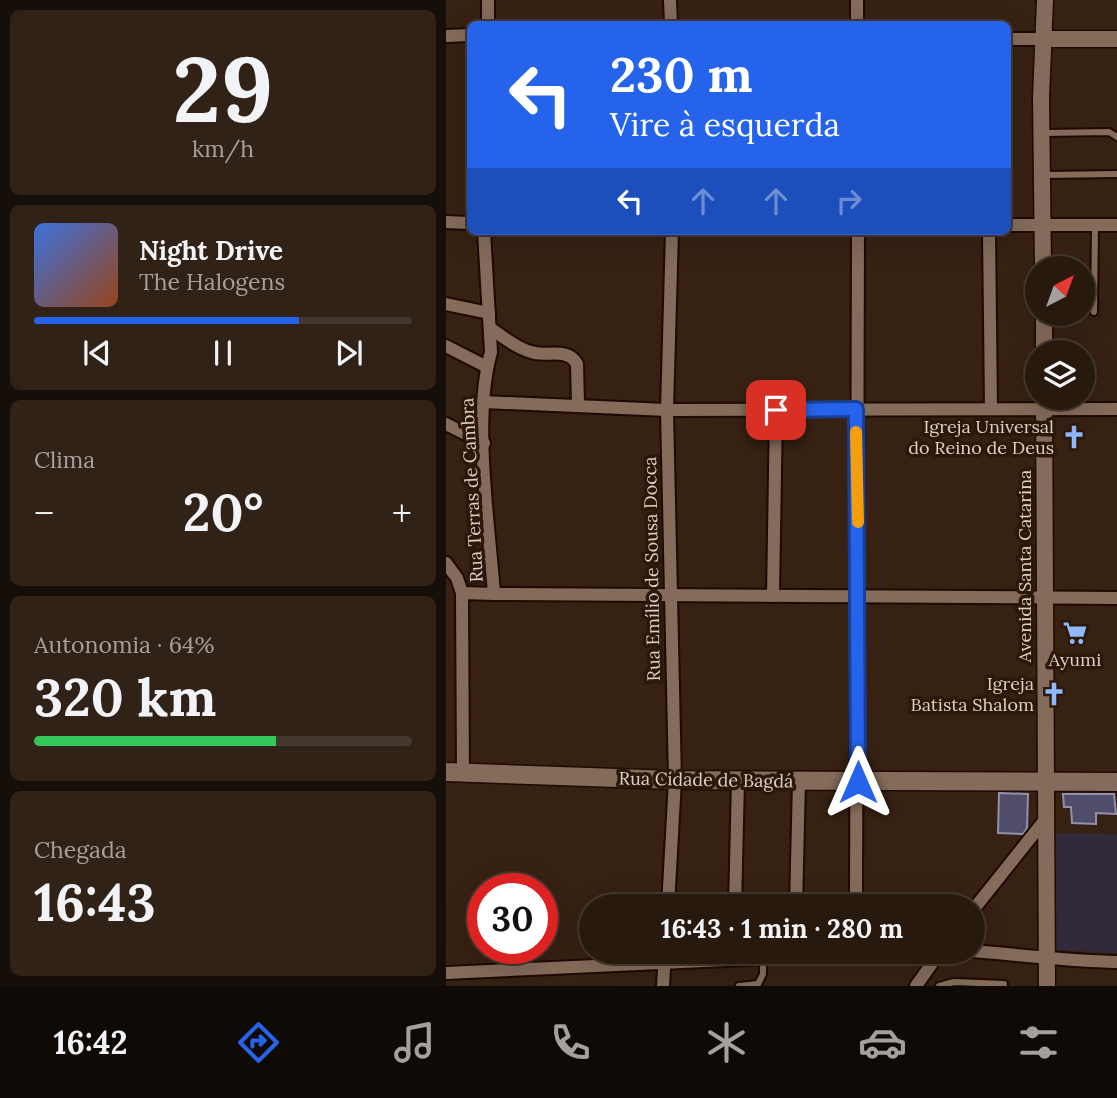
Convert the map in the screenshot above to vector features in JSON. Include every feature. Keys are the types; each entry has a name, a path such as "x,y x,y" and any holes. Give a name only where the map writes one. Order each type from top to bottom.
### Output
{"main road":[{"name":"Rua Cidade de Bagdá","path":"451,772 738,781 1117,782"}],"street":[{"path":"488,0 488,21"},
{"path":"671,0 671,21"},
{"path":"857,0 857,21"},
{"path":"1043,256 1042,133 1045,0"},
{"path":"446,36 467,35"},
{"path":"1011,39 1117,39"},
{"path":"446,222 467,223"},
{"path":"1011,225 1117,225"},
{"name":"Rua Terras de Cambra","path":"451,772 462,747 462,593 494,594 484,443 485,366 491,352 484,235"},
{"name":"Rua Emílio de Sousa Docca","path":"669,894 675,780 667,410 672,235"},
{"path":"856,894 858,235"},
{"path":"989,235 991,409"},
{"path":"446,304 489,313"},
{"path":"490,328 533,352 561,354 574,359 578,404"},
{"path":"446,346 485,366"},
{"path":"484,402 578,404 667,410 991,409 1025,405"},
{"path":"1095,407 1117,409"},
{"path":"773,597 776,410"},
{"name":"Avenida Santa Catarina","path":"1044,410 1044,821 1047,986"},
{"path":"446,424 484,443"},
{"path":"446,563 457,578 462,593"},
{"path":"494,594 1117,598"},
{"path":"735,894 738,781"},
{"path":"796,894 799,781"},
{"path":"985,895 1044,821"},
{"path":"985,951 1046,957 1059,961 1117,962"},
{"path":"446,973 579,964"},
{"path":"663,986 665,964"},
{"path":"916,986 932,964"}],"lane":[{"path":"1042,133 1109,132 1117,136"},
{"path":"1044,175 1117,174"},
{"path":"1095,225 1095,256"},
{"path":"739,986 758,984 763,974 763,964"},
{"path":"939,986 954,982 1004,984"}],"shaded area":[{"path":"1052,833 1117,834 1117,953 1055,950"}],"building":[{"path":"999,793 1028,794 1027,828 1023,834 998,833"},
{"path":"1063,794 1114,794 1116,814 1096,813 1096,824 1072,823 1071,807 1064,807"}],"slow traffic":[{"path":"856,432 858,522"}],"place":[{"name":"Igreja Universal do Reino de Deus","path":"1074,437"},
{"name":"Ayumi","path":"1075,633"},
{"name":"Igreja Batista Shalom","path":"1054,694"}],"route":[{"path":"776,410 856,409 858,782"}]}
